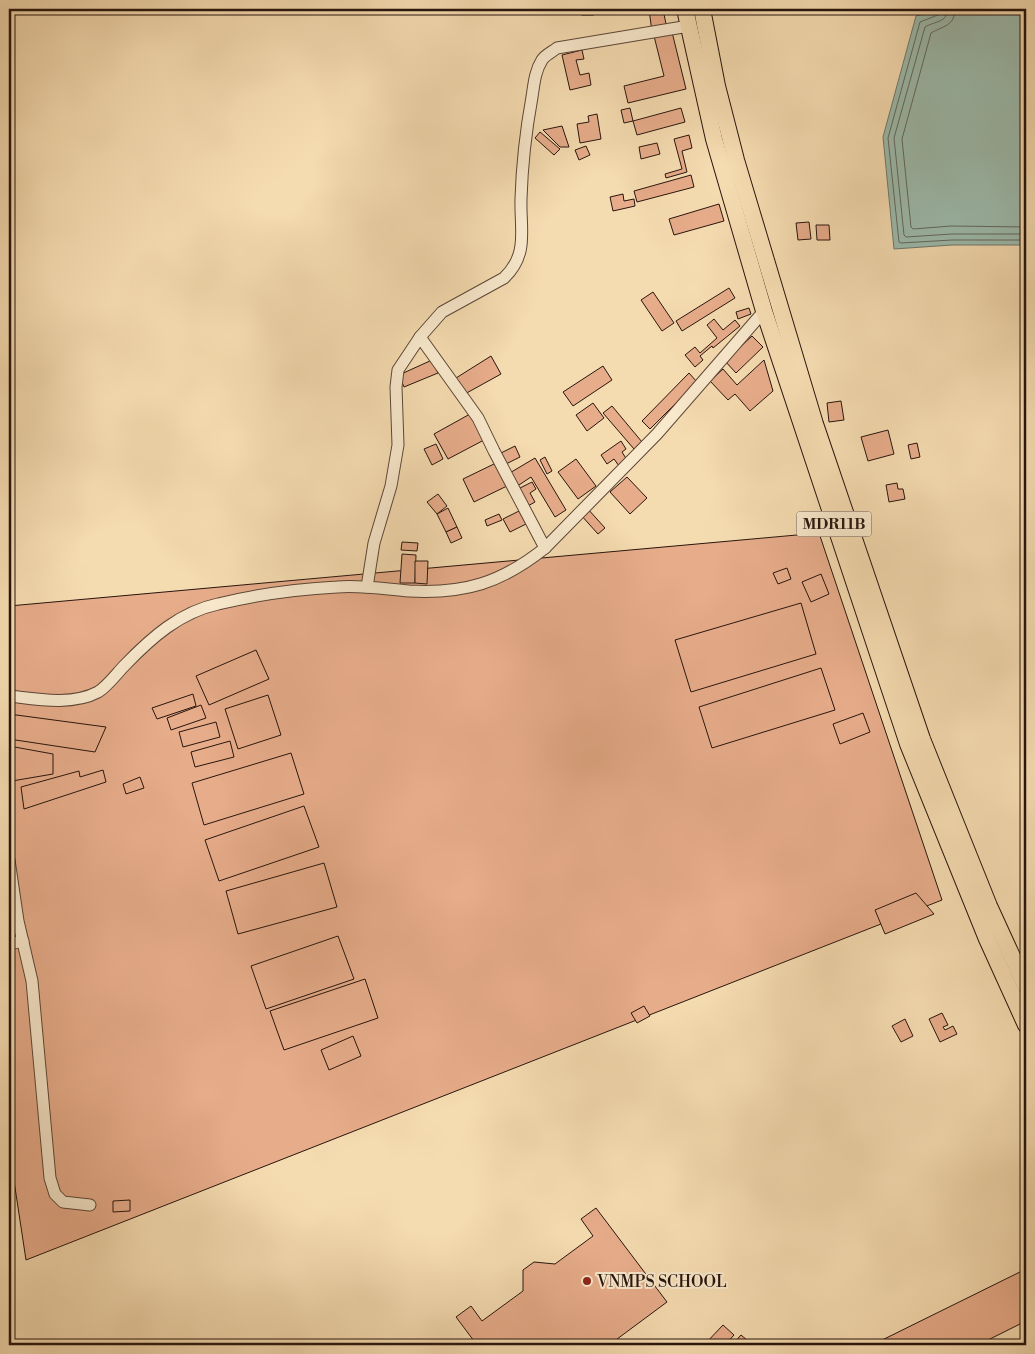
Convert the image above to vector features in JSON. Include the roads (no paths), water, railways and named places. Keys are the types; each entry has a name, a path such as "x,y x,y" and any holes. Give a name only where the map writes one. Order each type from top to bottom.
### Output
{"main road":[{"name":"MDR11B","path":"685,9 714,139 908,744 987,939 1026,1024"},
{"name":"MDR11B","path":"702,9 767,302 815,424 922,739 989,906 1026,987"}],"street":[{"path":"367,586 374,544 391,486 398,445 396,388 398,370 420,337 442,312 504,278 512,271 519,257 523,242 521,200 526,128 536,72 542,58 556,48 689,26"},
{"path":"9,696 64,700 81,698 99,692 154,637 180,618 215,604 338,586 367,586 409,591 449,592 503,577 545,548 657,434 767,302"},
{"path":"420,337 478,418 545,548"},
{"path":"9,860 32,981 50,1178 55,1194 63,1202 90,1204"},
{"path":"9,944 23,940"}],"water":[{"path":"945,9 1026,9 1026,245 952,245 894,249 883,137 916,16"}],"place":[{"name":"VNMPS SCHOOL","path":"587,1281"}]}
